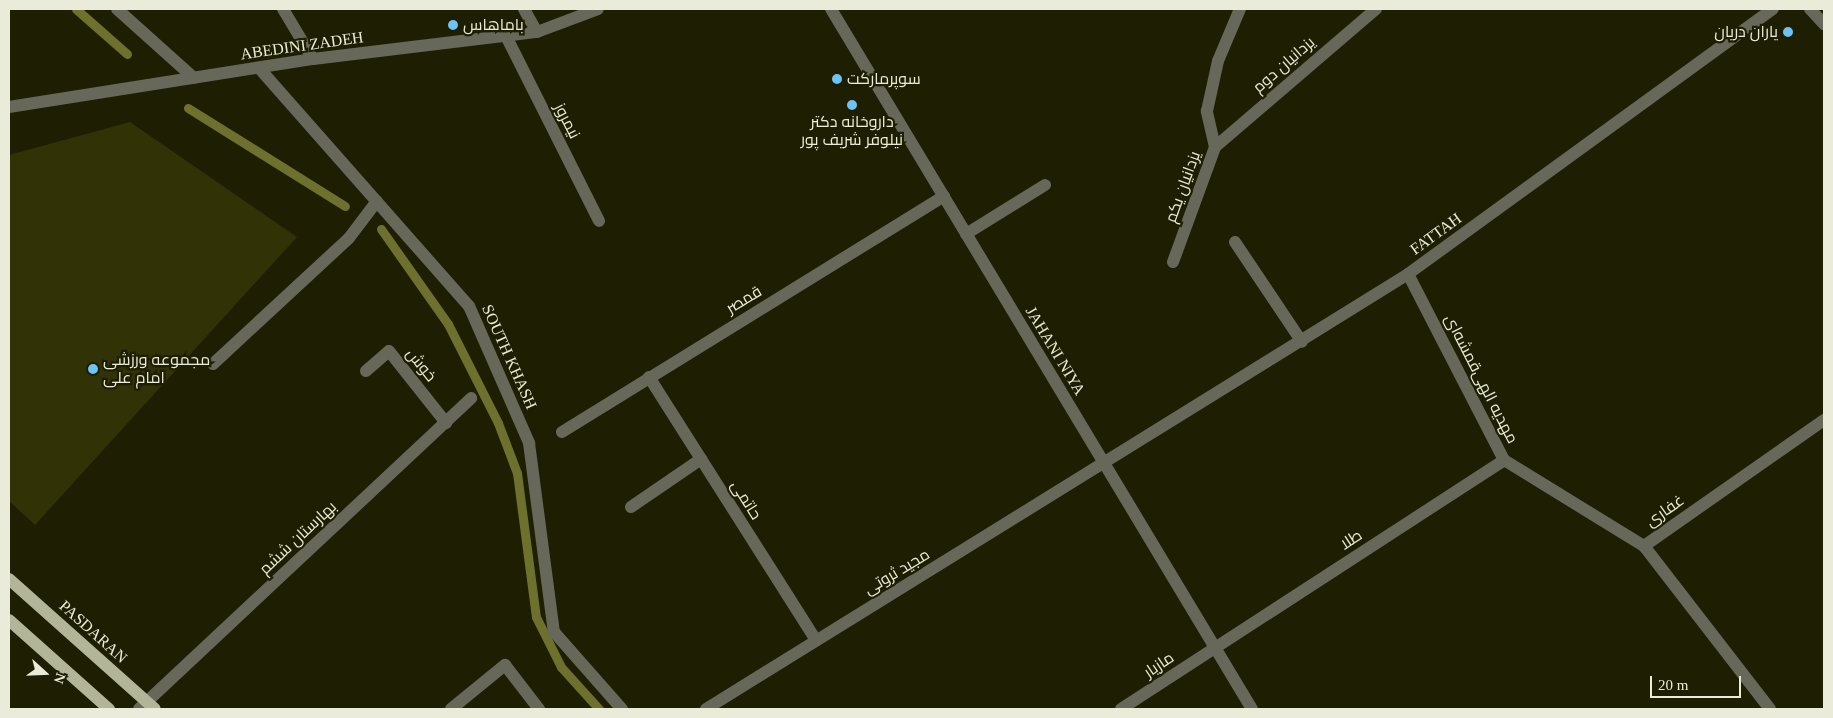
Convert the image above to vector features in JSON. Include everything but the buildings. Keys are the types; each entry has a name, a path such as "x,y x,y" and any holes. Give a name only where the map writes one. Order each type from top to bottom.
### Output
{"main road":[{"name":"PASDARAN","path":"9,579 147,707"},
{"path":"9,620 109,709"}],"street":[{"path":"117,9 194,78"},
{"path":"283,9 312,59"},
{"path":"524,9 537,32"},
{"name":"ABEDINI ZADEH","path":"9,107 312,59 537,32 598,9"},
{"name":"JAHANI NIYA","path":"831,9 1252,709"},
{"name":"یزدانیان یکم","path":"1173,262 1214,147 1206,111 1218,61 1240,9"},
{"name":"یزدانیان دوم","path":"1214,147 1376,9"},
{"name":"FATTAH","path":"1106,465 1408,274 1773,9"},
{"path":"1810,9 1824,24"},
{"name":"نیمروز","path":"506,36 599,221"},
{"name":"SOUTH KHASH","path":"259,68 469,306 529,443 554,632 622,709"},
{"path":"966,234 1045,185"},
{"name":"قمصر","path":"562,432 944,196"},
{"path":"214,364 349,238 377,201"},
{"path":"1235,242 1302,342"},
{"name":"مهدیه الهی‌قمشه‌ای","path":"1408,274 1504,460 1644,546"},
{"name":"خوش","path":"366,371 389,351 446,422"},
{"name":"حاتمی","path":"649,377 816,640"},
{"name":"بهارستان ششم","path":"147,707 471,398"},
{"name":"غفاری","path":"1770,709 1644,546 1824,420"},
{"path":"631,507 701,459"},
{"name":"طلا","path":"1215,647 1504,460"},
{"name":"مجید ثروتی","path":"706,709 816,640 1106,465"},
{"name":"مازیار","path":"1121,709 1215,647"},
{"path":"451,709 505,665 539,709"}],"shaded area":[{"name":"مجموعه ورزشی امام علی","path":"130,122 297,237 35,525 9,501 9,155"}],"waterway":[{"path":"76,9 127,54"},
{"path":"188,108 345,206"},
{"path":"381,229 448,324 498,423 517,473 536,617 561,667 599,709"}],"place":[{"name":"باماهاس","path":"453,25"},
{"name":"یاران دریان","path":"1788,32"},
{"name":"سوپرمارکت","path":"837,79"},
{"name":"داروخانه دکتر نیلوفر شریف پور","path":"852,105"},
{"name":"مجموعه ورزشی امام علی","path":"93,369"}]}
